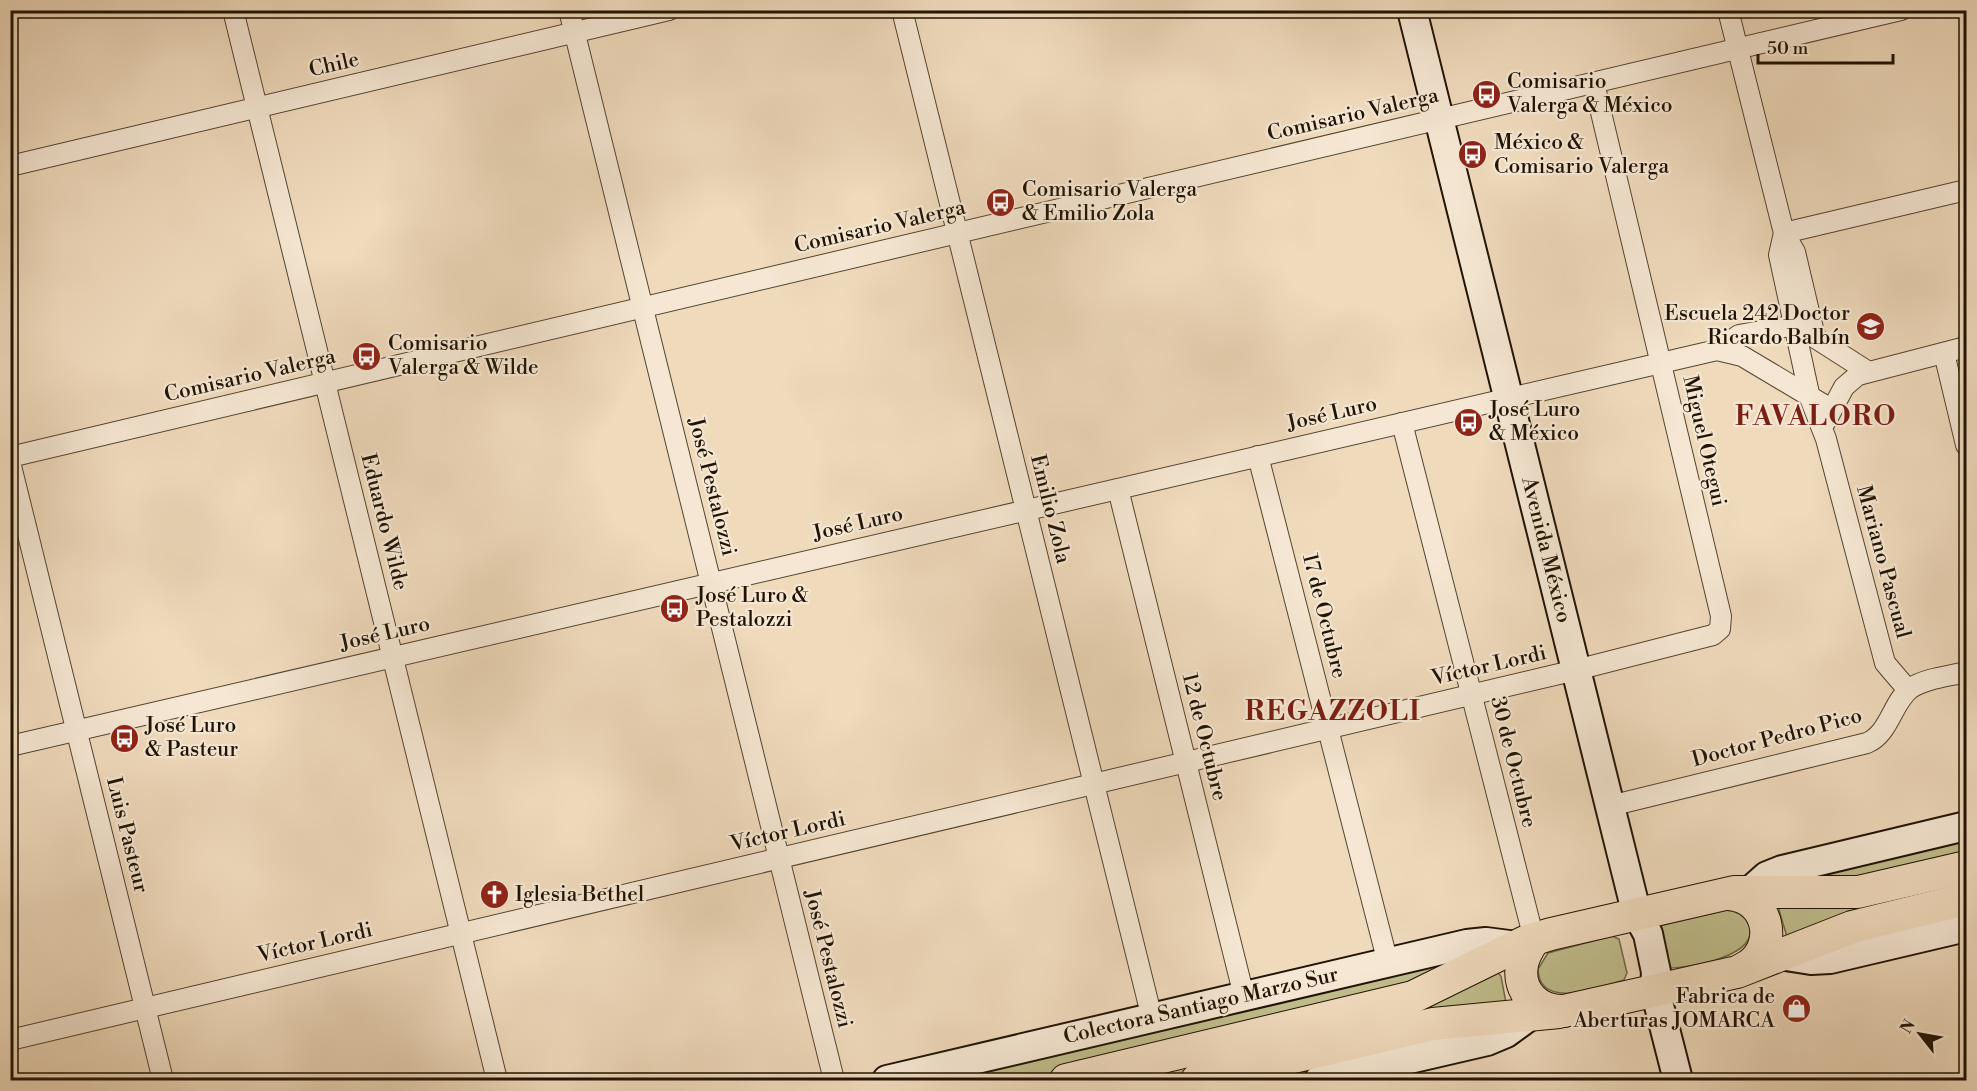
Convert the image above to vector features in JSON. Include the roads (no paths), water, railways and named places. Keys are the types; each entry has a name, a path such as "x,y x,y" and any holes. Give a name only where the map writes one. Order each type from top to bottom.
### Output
{"main road":[{"path":"1066,1080 1413,998 1526,943 1637,914 1734,894 1858,892 1966,867"},
{"path":"1734,894 1746,898 1757,906 1766,924 1766,945 1760,957 1737,972"},
{"path":"1197,1080 1433,1024 1569,1010 1737,972 1852,927 1966,899"},
{"path":"1526,943 1521,967 1524,987 1531,999 1542,1007 1555,1011 1569,1010"}],"street":[{"name":"Eduardo Wilde","path":"233,10 497,1080"},
{"name":"José Pestalozzi","path":"569,10 834,1080"},
{"name":"Chile","path":"10,166 669,10"},
{"name":"Emilio Zola","path":"902,10 1152,1018"},
{"name":"Avenida México","path":"1412,10 1637,914 1629,932 1634,960 1640,977 1655,990 1678,1080"},
{"name":"Mariano Pascual","path":"1728,10 1784,232 1795,252 1815,338"},
{"name":"Comisario Valerga","path":"10,459 1901,10"},
{"name":"Miguel Otegui","path":"1576,670 1709,637 1717,632 1721,625 1594,83"},
{"path":"1784,232 1966,190"},
{"name":"Mariano Pascual","path":"1784,232 1779,255 1810,398 1826,439 1884,663 1908,690"},
{"name":"José Luro","path":"10,746 1717,350 1739,335 1783,326 1794,327"},
{"path":"1794,327 1868,371"},
{"path":"1717,350 1739,355 1831,409 1850,380 1868,371 1966,347"},
{"path":"1944,353 1966,446"},
{"name":"Mariano Pascual","path":"1826,439 1826,424 1831,409"},
{"name":"30 de Octubre","path":"1402,423 1472,695 1526,943"},
{"name":"17 de Octubre","path":"1258,456 1388,963"},
{"name":"Luis Pasteur","path":"10,459 15,497 77,730 163,1080"},
{"name":"12 de Octubre","path":"1118,489 1244,996"},
{"name":"Víctor Lordi","path":"10,1040 1576,670"},
{"path":"1908,690 1922,683 1966,672"},
{"name":"Doctor Pedro Pico","path":"1610,806 1867,743 1881,732 1908,690"},
{"path":"1734,894 1782,870 1966,826"},
{"path":"1780,955 1811,960 1830,959 1966,927"},
{"name":"Colectora Santiago Marzo Sur","path":"887,1080 1479,942 1526,943"},
{"path":"1319,1080 1487,1041 1506,1033 1532,1014"}],"place":[{"name":"Comisario Valerga & México","path":"1486,94"},
{"name":"México & Comisario Valerga","path":"1473,155"},
{"name":"Comisario Valerga & Emilio Zola","path":"1001,202"},
{"name":"Escuela 242 Doctor Ricardo Balbín","path":"1871,326"},
{"name":"Comisario Valerga & Wilde","path":"367,356"},
{"name":"José Luro & México","path":"1468,422"},
{"name":"José Luro & Pestalozzi","path":"675,608"},
{"name":"José Luro & Pasteur","path":"124,738"},
{"name":"Iglesia Bethel","path":"494,895"},
{"name":"Fabrica de Aberturas JOMARCA","path":"1796,1009"}],"district":[{"name":"FAVALORO","path":"1816,417"},
{"name":"REGAZZOLI","path":"1333,712"}]}
